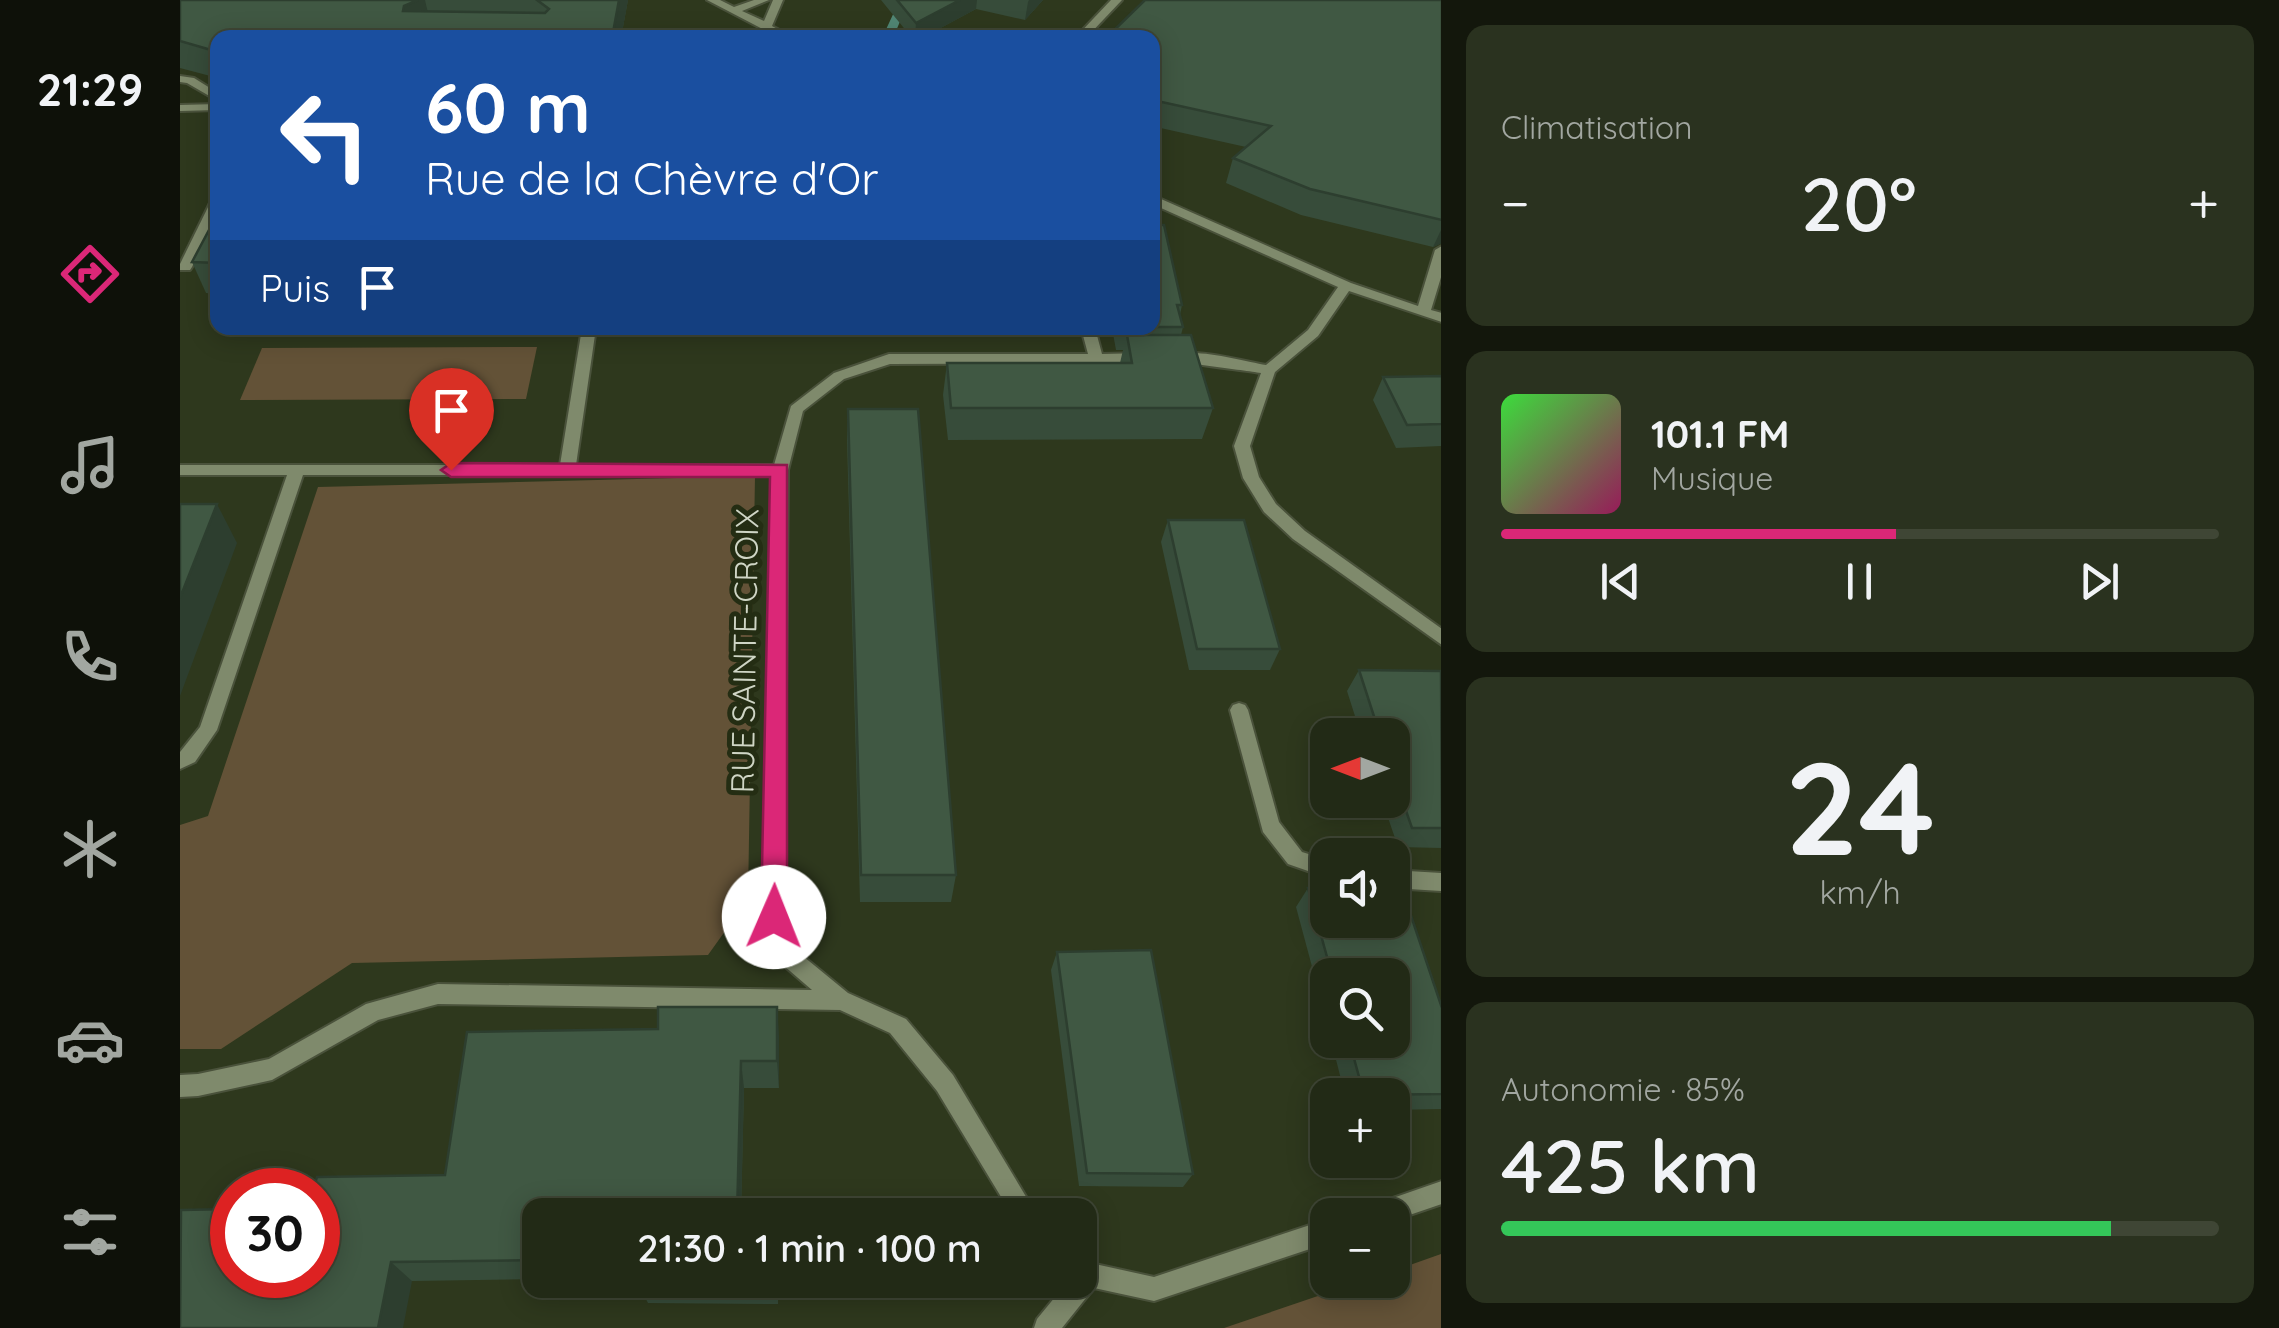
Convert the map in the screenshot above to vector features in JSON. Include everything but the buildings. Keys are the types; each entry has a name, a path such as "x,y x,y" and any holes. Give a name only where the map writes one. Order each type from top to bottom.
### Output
{"street":[{"path":"712,0 774,30"},
{"path":"735,10 764,0"},
{"path":"766,26 778,0"},
{"path":"1088,30 1117,0"},
{"path":"180,80 190,80 210,93"},
{"path":"180,108 210,107"},
{"path":"1160,203 1346,286 1441,318"},
{"path":"185,267 210,215"},
{"path":"1422,314 1441,253"},
{"path":"1346,286 1313,332 1270,370 1242,446 1251,478 1270,508 1300,535 1441,637"},
{"path":"567,470 588,335"},
{"path":"1090,335 1096,358"},
{"name":"RUE SAINTE-CROIX","path":"1015,1198 945,1083 898,1026 842,1000 790,958 774,917 780,470 796,409 839,376 889,359 1200,358 1270,370"},
{"path":"180,470 780,470"},
{"path":"180,761 188,757 208,730 297,470"},
{"path":"1239,710 1270,826 1295,858 1310,863"},
{"path":"1410,880 1441,882"},
{"path":"180,1086 272,1069 374,1011 438,994 842,1000"},
{"path":"1410,1203 1441,1192"},
{"path":"1097,1275 1154,1290 1310,1237"},
{"path":"1046,1328 1066,1298"}],"shaded area":[{"path":"537,347 526,399 240,400 262,348"},
{"path":"755,476 748,899 708,955 352,963 221,1049 180,1049 180,825 208,816 318,487"},
{"path":"1441,1254 1441,1328 1224,1328 1312,1298 1410,1298 1410,1265"}],"waterway":[{"path":"891,30 900,10 923,0"}],"route":[{"path":"451,470 780,470 774,917"}]}
